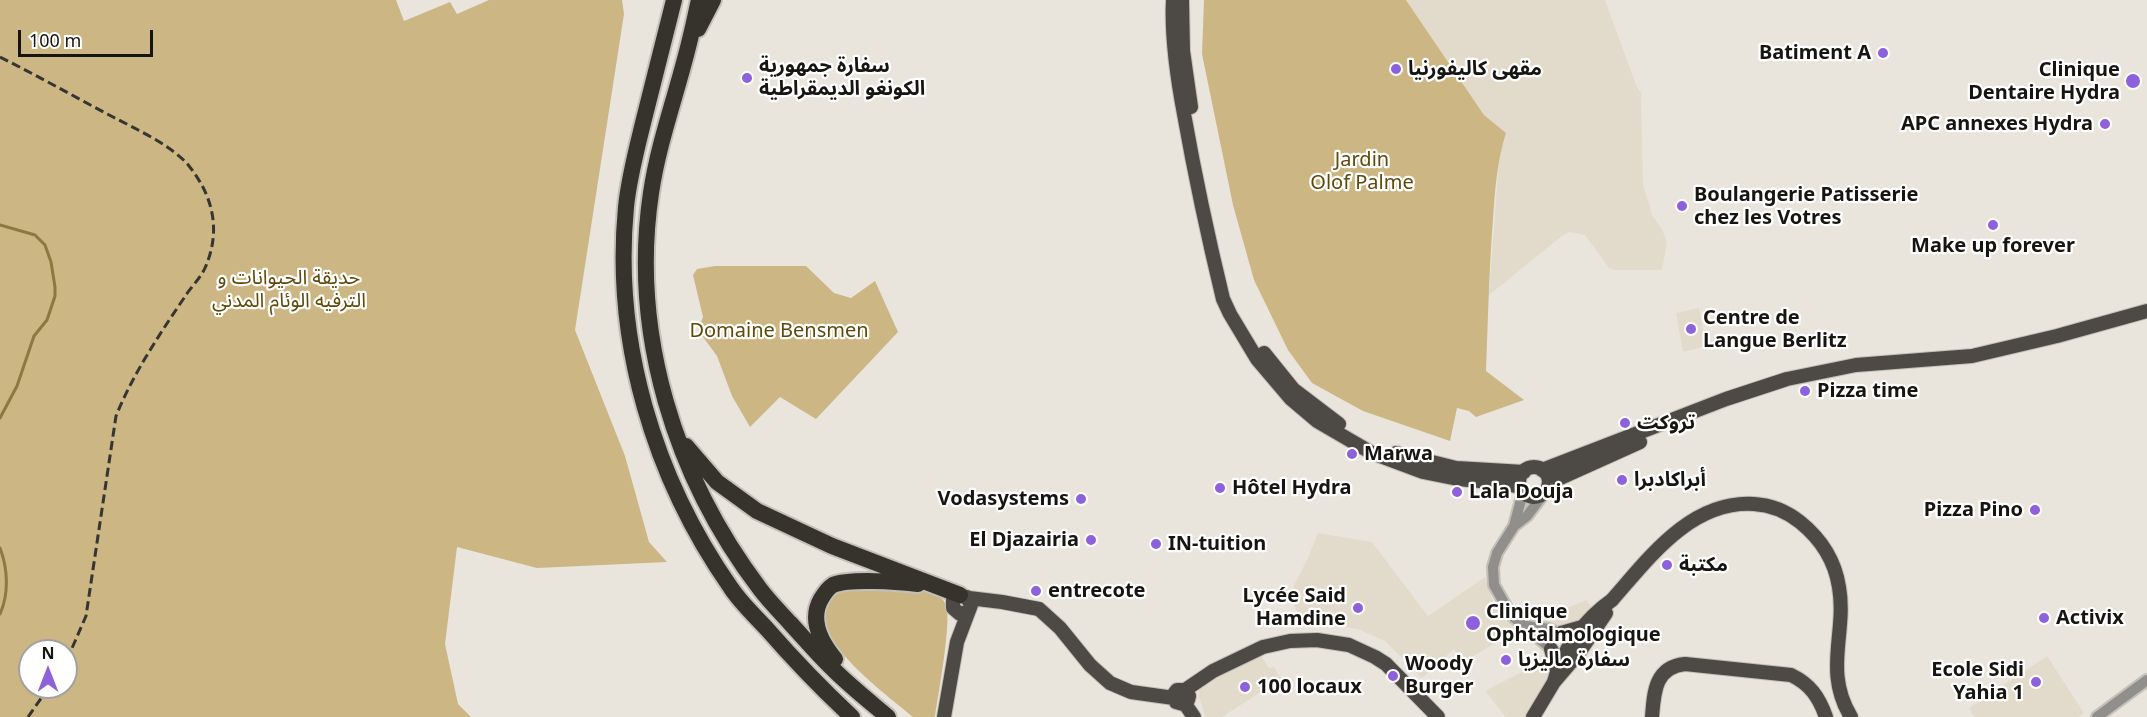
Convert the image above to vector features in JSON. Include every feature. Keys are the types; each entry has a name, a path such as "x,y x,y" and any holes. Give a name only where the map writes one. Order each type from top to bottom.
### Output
{"highway":[{"path":"674,0 635,153 626,204 624,270 631,344 638,379 664,467 695,534 733,590 813,681 852,717"},
{"path":"699,0 663,136 651,193 647,230 645,287 655,358 673,429 692,476 723,536 761,591 832,669 888,717"},
{"path":"691,36 705,17 713,0"},
{"path":"673,429 699,464 717,482 748,506 774,520 962,604"},
{"path":"892,717 824,645 816,620 822,598 828,589 843,583 908,583 934,588 962,604"}],"main road":[{"path":"1173,0 1173,36 1179,85 1198,196 1223,298 1230,314 1257,359 1291,399 1311,416 1333,428 1357,446 1439,476 1502,483 1534,497 1547,487 1628,446 1746,400 1788,387 1866,372 1959,367 2147,319"},
{"path":"1182,0 1183,51 1192,117 1218,243 1231,293 1245,324 1267,358 1293,389 1314,407 1366,441 1390,451 1436,464 1478,470 1524,472 1532,468 1542,470 1759,387 1787,379 1856,365 1972,356 2147,311"},
{"path":"1542,470 1547,475 1547,487"},
{"path":"1521,490 1519,480 1524,472"},
{"path":"1573,640 1673,535 1706,513 1744,503 1773,507 1787,512 1812,532 1829,556 1837,575 1840,589 1836,668 1838,684 1851,717"},
{"path":"1533,717 1573,640 1600,608 1612,600"},
{"path":"944,717 962,604 1002,602 1039,609 1060,628 1090,665 1110,683 1131,692 1181,697 1213,671 1263,647 1290,641 1317,640 1349,645 1375,657 1386,664 1438,717"},
{"path":"1652,717 1655,693 1664,670 1673,665 1684,664 1791,675 1804,681 1811,688 1826,717"},
{"path":"1181,697 1194,717"}],"street":[{"path":"1547,487 1527,516 1514,526 1497,553 1493,567 1493,580 1501,600 1511,615 1559,664"},
{"path":"1514,526 1521,490"},
{"path":"1523,626 1549,629 1573,640"},
{"path":"2097,717 2147,680"}],"shaded area":[{"path":"1406,0 1605,0 1641,93 1643,185 1653,217 1662,229 1667,243 1662,270 1609,268 1585,235 1570,232 1489,295 1499,157 1506,133 1484,115"},
{"name":"Centre de Langue Berlitz","path":"1699,308 1706,346 1683,352 1676,313"},
{"name":"Lycée Said Hamdine","path":"1318,533 1372,542 1428,616 1485,577 1493,601 1520,629 1463,662 1454,649 1422,678 1385,641 1360,630 1332,623 1311,622 1300,617 1289,595"},
{"path":"1586,600 1592,607 1587,611 1590,614 1575,625 1563,626 1539,621 1527,613 1555,613"},
{"name":"100 locaux","path":"1258,651 1269,668 1274,667 1281,679 1222,717 1205,717 1199,696 1200,687 1204,682"},
{"name":"Ecole Sidi Yahia 1","path":"2047,656 2084,713 2078,717 1975,717 1969,708"},
{"path":"1549,658 1551,676 1529,717 1506,717 1485,691"}],"green space":[{"name":"حديقة الحيوانات و الترفيه الوئام المدني","path":"0,0 396,0 404,21 450,2 457,14 489,0 622,0 624,14 575,330 625,456 649,542 667,562 537,568 457,547 445,644 458,704 471,717 0,717"},
{"name":"Jardin Olof Palme","path":"1204,0 1406,0 1484,115 1506,133 1498,165 1495,197 1490,257 1486,371 1524,400 1476,417 1469,411 1457,408 1450,441 1363,411 1312,383 1288,350 1254,280 1233,205 1202,54"},
{"name":"Domaine Bensmen","path":"715,266 806,266 834,293 851,298 875,281 898,332 816,419 780,397 750,427 732,396 717,356 698,330 703,317 693,275 697,269"},
{"path":"844,587 928,590 945,602 946,642 935,717 913,717 870,681 839,649 829,632 824,616 828,599"}],"waterway":[{"path":"0,225 35,235 45,245 51,262 55,287 55,296 47,320 34,336 17,386 0,418"},
{"path":"0,548 5,564 6,581 5,598 0,614"}],"railway":[{"path":"0,57 143,133 174,152 198,178 209,202 214,228 210,255 205,268 147,355 116,416 86,616 76,639"},
{"path":"28,717 41,699"}],"place":[{"name":"Batiment A","path":"1883,53"},
{"name":"مقهى كاليفورنيا","path":"1396,69"},
{"name":"سفارة جمهورية الكونغو الديمقراطية","path":"747,78"},
{"name":"Clinique Dentaire Hydra","path":"2133,81"},
{"name":"APC annexes Hydra","path":"2105,124"},
{"name":"Boulangerie Patisserie chez les Votres","path":"1682,206"},
{"name":"Make up forever","path":"1993,225"},
{"name":"Centre de Langue Berlitz","path":"1691,329"},
{"name":"Pizza time","path":"1805,391"},
{"name":"تروكت","path":"1625,423"},
{"name":"Marwa","path":"1352,454"},
{"name":"أبراكادبرا","path":"1622,480"},
{"name":"Hôtel Hydra","path":"1220,488"},
{"name":"Lala Douja","path":"1457,492"},
{"name":"Vodasystems","path":"1081,499"},
{"name":"Pizza Pino","path":"2035,510"},
{"name":"El Djazairia","path":"1091,540"},
{"name":"IN-tuition","path":"1156,544"},
{"name":"مكتبة","path":"1667,565"},
{"name":"entrecote","path":"1036,591"},
{"name":"Lycée Said Hamdine","path":"1358,608"},
{"name":"Activix","path":"2044,618"},
{"name":"Clinique Ophtalmologique","path":"1473,623"},
{"name":"سفارة ماليزيا","path":"1506,660"},
{"name":"Woody Burger","path":"1393,676"},
{"name":"Ecole Sidi Yahia 1","path":"2036,682"},
{"name":"100 locaux","path":"1245,687"}]}
